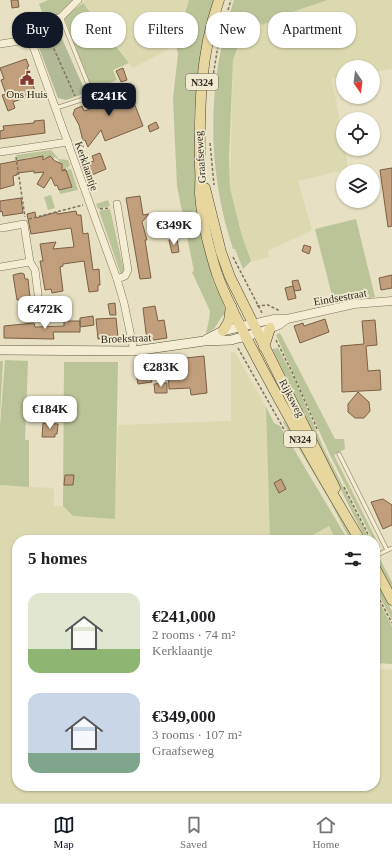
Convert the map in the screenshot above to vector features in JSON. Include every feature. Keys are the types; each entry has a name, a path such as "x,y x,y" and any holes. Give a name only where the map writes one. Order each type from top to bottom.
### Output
{"main road":[{"name":"Graafseweg","path":"219,0 208,40 201,92 199,136 200,195 204,218 218,274 231,306 244,331"},
{"name":"Graafseweg","path":"200,167 221,252 230,277 254,328"},
{"path":"223,332 229,321 231,306"},
{"path":"244,331 254,328"},
{"name":"Rijksweg","path":"254,328 358,535"},
{"path":"264,347 270,328"},
{"name":"Rijksweg","path":"244,331 315,466 357,535"},
{"name":"Broekstraat","path":"204,341 223,332 244,331"},
{"name":"Broekstraat","path":"0,350 134,351 204,341 228,340 244,331"},
{"path":"380,577 392,600"}],"street":[{"path":"63,15 78,0"},
{"path":"0,44 12,42"},
{"name":"Kerklaantje","path":"34,48 117,279 124,303 134,351"},
{"path":"0,152 68,142"},
{"path":"117,279 125,276 128,270 118,205"},
{"path":"2,228 24,224 30,262 35,270 38,294"},
{"path":"0,267 30,262"},
{"name":"Eindsestraat","path":"254,328 274,319 289,319 354,304 392,301"},
{"name":"Eindsestraat","path":"254,328 270,328 289,319"}],"lane":[{"path":"63,22 90,89"},
{"path":"56,108 87,98"},
{"path":"339,454 380,535"},
{"path":"380,536 387,550"},
{"path":"380,554 392,548"}],"path":[{"path":"211,91 219,40 231,0"},
{"path":"53,48 77,102"},
{"name":"Graafseweg","path":"209,142 215,191"},
{"path":"14,150 26,220 89,203"},
{"path":"92,211 118,205"},
{"path":"231,253 257,306 272,307 289,319"},
{"name":"Rijksweg","path":"278,344 318,432"},
{"path":"341,481 369,535"},
{"path":"380,600 392,623"}],"shaded area":[{"path":"84,0 189,0 186,12 134,12 134,48 170,48 133,68 119,48 126,48 126,12 90,12 83,3"},
{"path":"328,0 392,0 392,69 380,71 380,60 336,60 336,78 332,79 338,112 336,112 336,156 346,156 347,164 336,164 336,172 298,181 312,230 268,251 269,257 249,262 230,188 233,60 237,48 260,48 260,23 263,25 268,22 268,48 356,48 356,12 292,12"},
{"path":"231,352 235,352 266,407 270,535 12,535 12,791 380,791 380,669 392,670 392,803 0,803 0,485 51,488 54,490 54,506 63,506 73,516 115,519 118,425 231,421"},
{"path":"329,526 334,535 313,535"}],"green space":[{"path":"48,0 74,0 62,12 42,12 39,4"},
{"path":"189,0 214,0 211,12 206,12 206,33 200,58 197,81 194,119 195,170 202,238 213,280 224,304 226,313 214,329 206,333 210,311 192,272 194,271 177,186 173,98 178,54 177,48 198,48 198,12 186,12"},
{"path":"234,0 328,0 292,12 268,12 268,22 263,25 260,23 260,12 231,12"},
{"path":"83,3 90,12 71,12 71,35 64,17"},
{"path":"63,41 86,93 66,100 58,98 39,48 63,48"},
{"path":"76,48 118,48 129,63 113,70 117,80 97,88 89,82"},
{"path":"222,48 237,48 233,60 229,157 230,188 242,236 251,261 243,269 235,249 233,249 224,218 214,156 213,124"},
{"path":"51,150 59,159 68,160 70,166 62,169 62,164 59,163 59,160 55,157 53,159 50,156 43,159 42,156 25,158 26,164 18,166 16,155"},
{"path":"71,169 78,190 60,194 59,190 72,187 66,170"},
{"path":"51,195 55,208 48,210 44,197"},
{"path":"108,200 110,206 98,209 96,204"},
{"path":"110,209 124,271 121,275 99,211"},
{"path":"356,219 375,297 334,303 315,229"},
{"path":"280,333 335,439 344,439 345,449 334,455 374,535 370,535 330,455 276,335"},
{"path":"278,348 294,378 323,447 367,535 364,535 272,349"},
{"path":"5,360 28,361 25,440 29,440 29,487 0,485 0,426"},
{"path":"0,361 3,361 0,414"},
{"path":"64,362 118,362 115,519 73,516 63,506"},
{"path":"266,407 274,423 280,426 345,535 334,535 329,526 313,535 270,535"},
{"path":"284,421 299,443 351,535 347,535 330,501 283,422"},
{"path":"380,559 392,582 392,590 380,567"},
{"path":"380,588 392,611 392,620 380,597"},
{"path":"380,603 392,626 392,664 380,663"}],"building":[{"path":"11,0 18,0 19,7 12,8"},
{"path":"26,59 29,66 27,67 36,94 13,102 15,108 8,111 2,95 6,94 1,80 4,79 0,68"},
{"path":"123,68 127,80 121,82 116,71"},
{"path":"128,87 143,126 105,141 101,130 88,147 85,140 83,141 79,125 73,114 75,109 82,106 84,111 99,106 96,99"},
{"path":"44,120 45,133 0,139 0,131 4,130 3,126 34,123 34,121"},
{"path":"156,122 159,128 150,132 148,126"},
{"path":"100,153 106,169 92,175 88,163 94,161 92,156"},
{"path":"43,156 43,160 50,156 55,161 62,164 62,171 66,170 72,187 59,190 57,185 55,186 51,177 44,188 37,184 44,172 34,173 34,171 17,173 17,175 13,176 14,185 0,189 0,164"},
{"path":"392,168 392,226 388,227 380,170"},
{"path":"140,196 143,215 149,214 142,222 147,240 145,240 151,278 140,279 126,198"},
{"path":"21,198 23,213 3,216 2,211 0,212 0,201"},
{"path":"76,211 77,215 81,215 83,234 88,233 93,270 99,269 100,285 98,285 98,291 89,292 84,261 63,264 63,266 60,267 63,291 52,293 51,289 45,290 40,261 43,261 40,244 56,242 53,249 74,247 71,228 31,234 27,214 35,212 36,218 57,212 57,214"},
{"path":"177,239 179,252 172,253 169,240"},
{"path":"304,245 311,247 309,254 302,251"},
{"path":"21,273 24,274 25,279 28,279 30,298 17,300 13,275"},
{"path":"392,275 392,288 381,290 379,278"},
{"path":"298,280 301,290 294,291 292,281"},
{"path":"293,286 296,298 288,300 285,288"},
{"path":"115,303 116,315 110,315 108,304"},
{"path":"155,306 158,321 164,320 167,338 147,341 143,308"},
{"path":"93,316 94,325 80,327 80,332 53,332 54,339 4,338 4,326 34,323 35,327 64,326 64,321 80,321 80,318"},
{"path":"116,318 118,337 98,339 96,319"},
{"path":"325,319 329,332 300,343 294,326 303,323 304,326"},
{"path":"375,320 377,345 366,346 368,371 380,370 381,390 342,392 341,346 364,344 362,321"},
{"path":"204,356 207,393 191,395 190,388 169,389 168,368 187,368 186,358"},
{"path":"148,368 152,382 138,384 135,369"},
{"path":"167,383 167,393 155,393 154,384"},
{"path":"358,392 369,402 370,411 364,418 355,418 348,412 348,404"},
{"path":"33,397 50,398 49,407 33,407"},
{"path":"43,423 58,424 57,434 55,434 55,437 42,437"},
{"path":"65,475 74,475 73,485 64,485"},
{"path":"281,479 286,489 279,493 274,483"},
{"path":"383,499 392,505 392,525 383,529 371,502"}],"place":[{"name":"Ons Huis","path":"27,78"}]}
